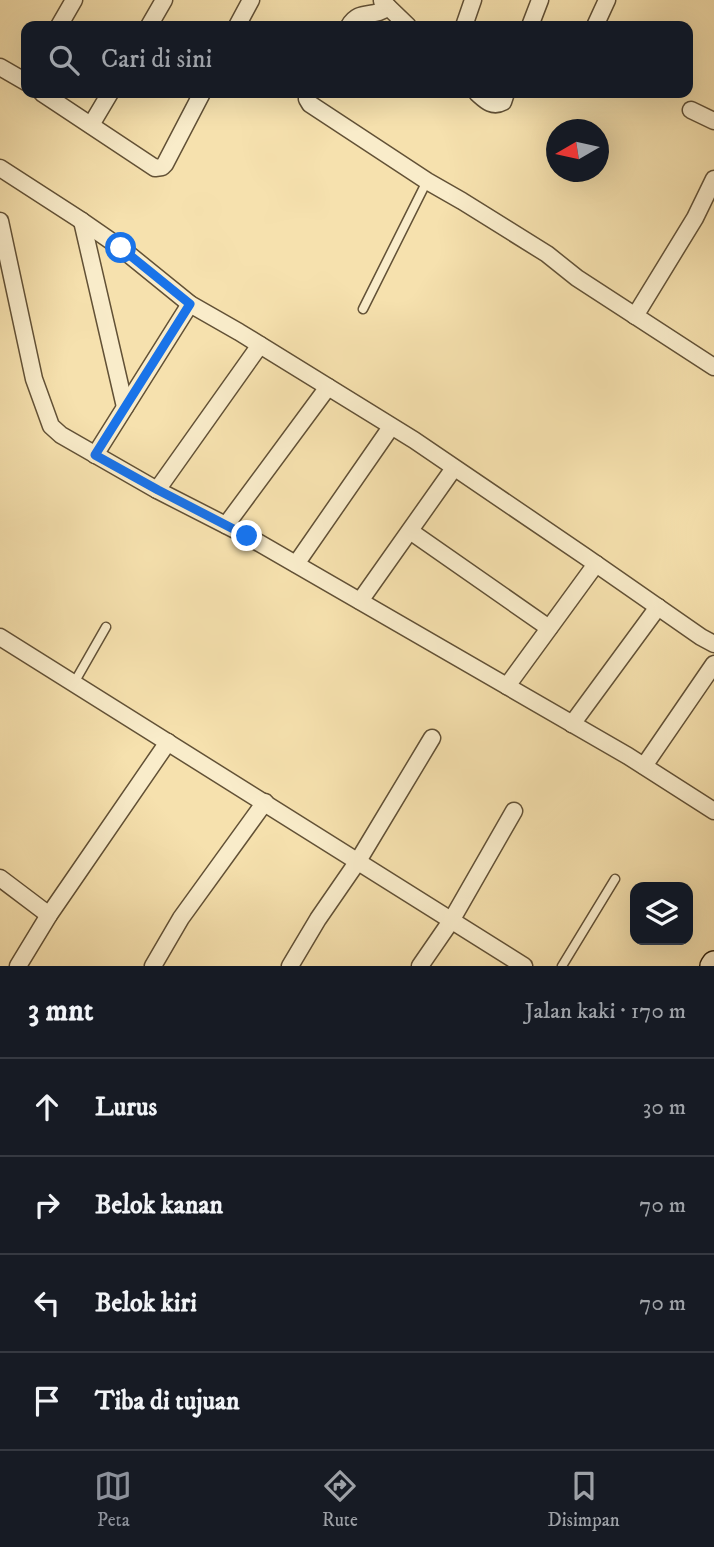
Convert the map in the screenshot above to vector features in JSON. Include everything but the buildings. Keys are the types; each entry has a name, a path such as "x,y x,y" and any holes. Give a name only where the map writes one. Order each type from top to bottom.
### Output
{"street":[{"path":"62,21 74,0"},
{"path":"152,21 164,0"},
{"path":"240,21 251,0"},
{"path":"352,21 360,15 393,12 404,0"},
{"path":"466,21 473,0"},
{"path":"532,21 540,0"},
{"path":"597,21 607,0"},
{"path":"0,67 21,79"},
{"path":"50,98 155,168 165,164 199,98"},
{"path":"91,125 107,98"},
{"path":"307,98 310,104 427,181 547,254 577,278 714,367"},
{"path":"483,98 490,104 498,105 504,98"},
{"path":"691,110 714,121"},
{"path":"0,168 82,220 190,304 391,426 714,644"},
{"path":"635,316 695,218 714,179"},
{"path":"82,220 125,407"},
{"path":"0,221 34,379 51,426 61,435 296,564 644,766 714,811"},
{"path":"95,455 190,304"},
{"path":"158,490 260,345"},
{"path":"226,525 328,387"},
{"path":"296,564 391,426"},
{"path":"360,601 454,468"},
{"path":"410,531 549,628"},
{"path":"507,686 596,564"},
{"path":"572,724 658,607"},
{"path":"0,637 524,966"},
{"path":"644,766 714,664"},
{"path":"290,966 358,861 432,738"},
{"path":"18,966 49,915 168,741"},
{"path":"153,966 181,918 265,802"},
{"path":"420,966 451,921 514,811"},
{"path":"0,878 49,915"}],"lane":[{"path":"363,309 427,181"},
{"path":"74,683 106,627"},
{"path":"562,966 615,879"}],"route":[{"path":"121,248 190,304 95,455 247,536"}]}
